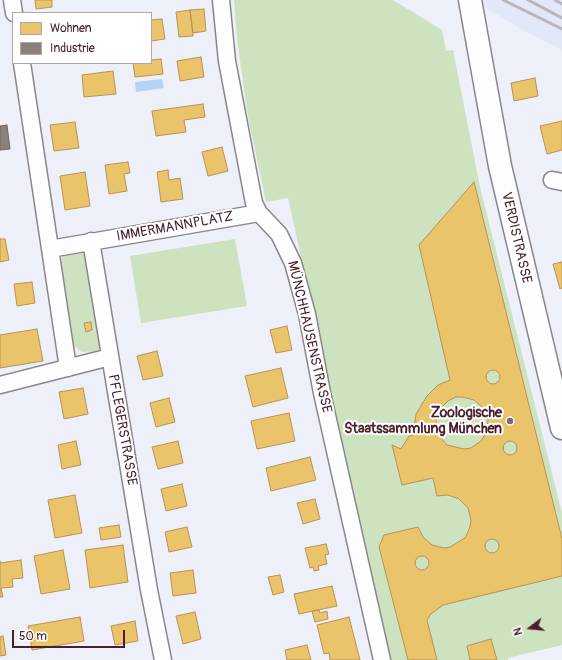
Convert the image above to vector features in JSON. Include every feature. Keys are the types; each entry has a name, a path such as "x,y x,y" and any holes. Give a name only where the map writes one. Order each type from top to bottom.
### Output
{"main road":[{"name":"VERDISTRASSE","path":"470,0 477,47 509,208 562,428"}],"street":[{"path":"12,0 14,12"},
{"name":"MÜNCHHAUSENSTRASSE","path":"221,0 227,61 254,203 259,213 279,234 291,257 295,270 307,314 322,393 382,660"},
{"path":"22,64 68,368"},
{"name":"IMMERMANNPLATZ","path":"91,241 259,213"},
{"path":"50,249 91,241"},
{"name":"PFLEGERSTRASSE","path":"91,241 149,590 163,660"},
{"path":"0,384 110,357"}],"shaded area":[{"path":"473,0 562,0 562,50 521,29"}],"green space":[{"path":"234,0 393,0 442,30 446,51 453,50 480,187 562,513 562,645 508,658 508,660 390,660 288,198 266,202 248,117 237,39"},
{"path":"235,239 247,306 141,323 130,256"},
{"path":"82,252 87,259 102,347 97,351 82,352 73,345 61,263 63,256"}],"water":[{"path":"162,79 164,88 136,92 135,82"}],"building: Wohnen":[{"path":"35,0 52,0 52,7 36,9"},
{"path":"204,9 206,31 193,33 190,10"},
{"path":"190,10 193,36 179,37 176,12"},
{"path":"162,19 165,39 152,41 152,20"},
{"path":"201,57 204,77 180,81 177,61"},
{"path":"161,59 163,74 135,77 133,64 152,64 152,60"},
{"path":"113,71 116,94 84,97 82,75"},
{"path":"535,78 538,96 514,101 511,83"},
{"path":"203,104 205,117 184,120 186,132 156,136 152,111"},
{"path":"562,121 562,150 547,154 540,126"},
{"path":"75,122 79,148 54,151 50,125"},
{"path":"222,147 228,171 208,176 202,152"},
{"path":"128,162 130,173 124,174 127,191 109,194 105,165"},
{"path":"168,170 169,180 180,178 183,199 161,202 157,172"},
{"path":"85,172 90,206 65,210 60,176"},
{"name":"Zoologische Staatssammlung München","path":"474,182 562,539 562,576 443,605 431,614 427,620 437,660 408,660 379,547 384,535 418,527 423,537 432,545 444,548 450,547 465,538 470,527 471,520 468,508 459,499 448,495 437,496 433,478 402,485 392,445 401,449 409,436 413,435 416,414 427,396 438,385 450,380 419,245","holes":["456,397 474,400 483,408 488,418 487,431 481,441 471,448 464,449 447,445 439,436 436,429 436,421 439,410 448,401"]},
{"path":"0,239 5,239 9,260 0,262"},
{"path":"562,262 562,288 560,289 553,264"},
{"path":"32,282 35,303 17,306 14,284"},
{"path":"91,322 92,330 86,332 84,323"},
{"path":"287,326 292,350 276,353 270,330"},
{"path":"37,329 43,361 0,368 0,335"},
{"path":"157,351 163,376 143,380 137,356"},
{"path":"281,368 288,398 253,407 245,376"},
{"path":"490,370 496,370 500,374 500,380 496,384 490,384 486,380 486,374"},
{"path":"83,388 88,414 64,419 59,392"},
{"path":"169,398 175,422 156,427 150,403"},
{"path":"289,413 295,441 257,449 251,421"},
{"path":"76,441 81,465 62,469 58,445"},
{"path":"178,441 183,463 158,469 152,447"},
{"path":"507,441 513,441 517,445 517,451 513,455 507,455 503,451 503,445"},
{"path":"310,457 316,480 271,491 266,468"},
{"path":"182,484 187,506 166,511 161,489"},
{"path":"75,495 82,533 55,538 48,500"},
{"path":"315,499 320,519 303,524 297,503"},
{"path":"119,525 121,537 101,540 99,528"},
{"path":"187,527 192,547 169,552 165,532"},
{"path":"489,539 495,539 499,543 499,549 495,553 489,553 485,549 485,543"},
{"path":"326,544 329,554 325,555 327,564 318,566 319,570 314,571 313,567 310,568 305,548"},
{"path":"123,545 128,582 90,588 85,550"},
{"path":"63,550 70,589 41,594 34,556"},
{"path":"419,556 425,556 429,560 429,566 425,570 419,570 415,566 415,560"},
{"path":"21,560 23,578 12,579 13,587 1,588 3,597 0,597 0,563"},
{"path":"193,570 196,593 173,596 170,573"},
{"path":"280,575 284,592 273,595 268,577"},
{"path":"332,586 337,606 299,614 294,594"},
{"path":"319,610 320,613 327,611 328,619 315,622 312,611"},
{"path":"195,612 201,639 183,644 176,616"},
{"path":"80,617 84,641 32,650 28,626"},
{"path":"349,617 360,660 330,660 329,653 324,654 317,625"},
{"path":"135,621 138,641 115,645 111,626"},
{"path":"3,636 6,655 0,656 0,637"},
{"path":"491,639 497,660 470,660 467,646"},
{"path":"307,645 311,660 287,660 285,650"}],"building: Industrie":[{"path":"7,125 10,149 0,150 0,126"}],"railway":[{"path":"503,0 562,29"},
{"path":"528,0 562,18"},
{"path":"555,0 562,4"}],"place":[{"name":"Zoologische Staatssammlung München","path":"510,421"}]}
